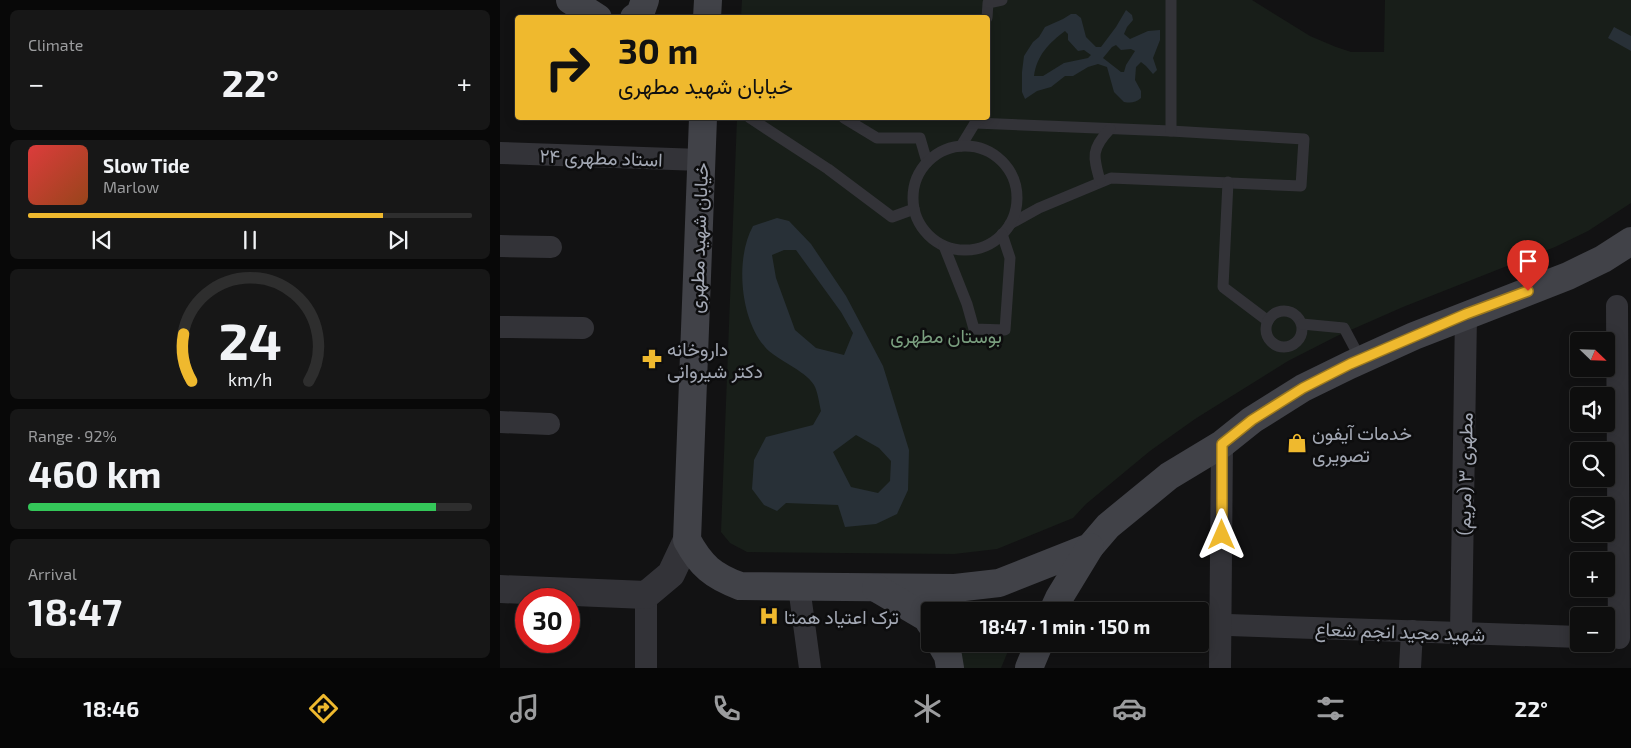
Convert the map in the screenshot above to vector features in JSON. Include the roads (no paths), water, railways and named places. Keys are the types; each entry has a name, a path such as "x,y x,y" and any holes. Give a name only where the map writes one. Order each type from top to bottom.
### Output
{"main road":[{"path":"570,0 593,15"},
{"path":"638,15 646,0"},
{"path":"707,15 708,0"},
{"name":"خیابان شهید مطهری","path":"686,540 701,121"},
{"path":"1057,602 1090,547 1108,526 1169,476 1222,444 1252,420 1303,388 1361,360 1466,314 1542,287 1603,259 1631,242"},
{"path":"1603,259 1631,252"},
{"path":"686,540 695,556 707,569 722,580 740,586 955,588 999,583 1090,547"},
{"path":"874,588 921,615"},
{"path":"946,652 950,668"},
{"path":"1029,668 1036,652"}],"street":[{"name":"استاد مطهری ۲۴","path":"500,153 701,160"},
{"path":"500,246 550,247"},
{"path":"1618,306 1619,638"},
{"name":"مطهری ۳ (مریم)","path":"1461,633 1466,314"},
{"path":"500,326 583,328"},
{"path":"500,422 549,424"},
{"path":"1220,668 1211,625 1222,444"},
{"path":"500,590 646,595 671,574 686,540"},
{"path":"799,587 810,668"},
{"path":"646,595 646,668"},
{"name":"شهید مجید انجم شعاع","path":"1211,625 1570,637"},
{"path":"1410,668 1412,632"}],"lane":[{"path":"988,15 988,3 1002,0"},
{"path":"1170,131 1171,0"},
{"path":"753,120 828,169 892,217 914,209"},
{"path":"847,120 877,138 920,138 927,162"},
{"path":"960,146 978,120 1304,139 1302,186 1111,178 1039,208 1010,224"},
{"path":"1100,181 1094,152 1100,140 1110,129"},
{"path":"960,146 973,146 996,156 1012,175 1016,193 1015,212 1010,224 1002,234 993,242 981,247 957,250 944,246 924,231 914,209 913,196 915,184 927,162 948,148 960,146"},
{"path":"1228,182 1223,287 1268,321"},
{"path":"944,246 967,304 974,329 1005,330 1010,258 1002,234"},
{"path":"1292,312 1297,315 1302,324 1301,336 1290,347 1281,348 1270,342 1266,336 1265,328 1275,313 1292,312"},
{"path":"1302,324 1344,328 1361,360"}],"place":[{"name":"داروخانه دکتر شیروانی","path":"652,359"},
{"name":"خدمات آیفون تصویری","path":"1297,443"},
{"name":"ترک اعتیاد همتا","path":"769,616"}],"park label":[{"name":"بوستان مطهری","path":"946,335"}]}
